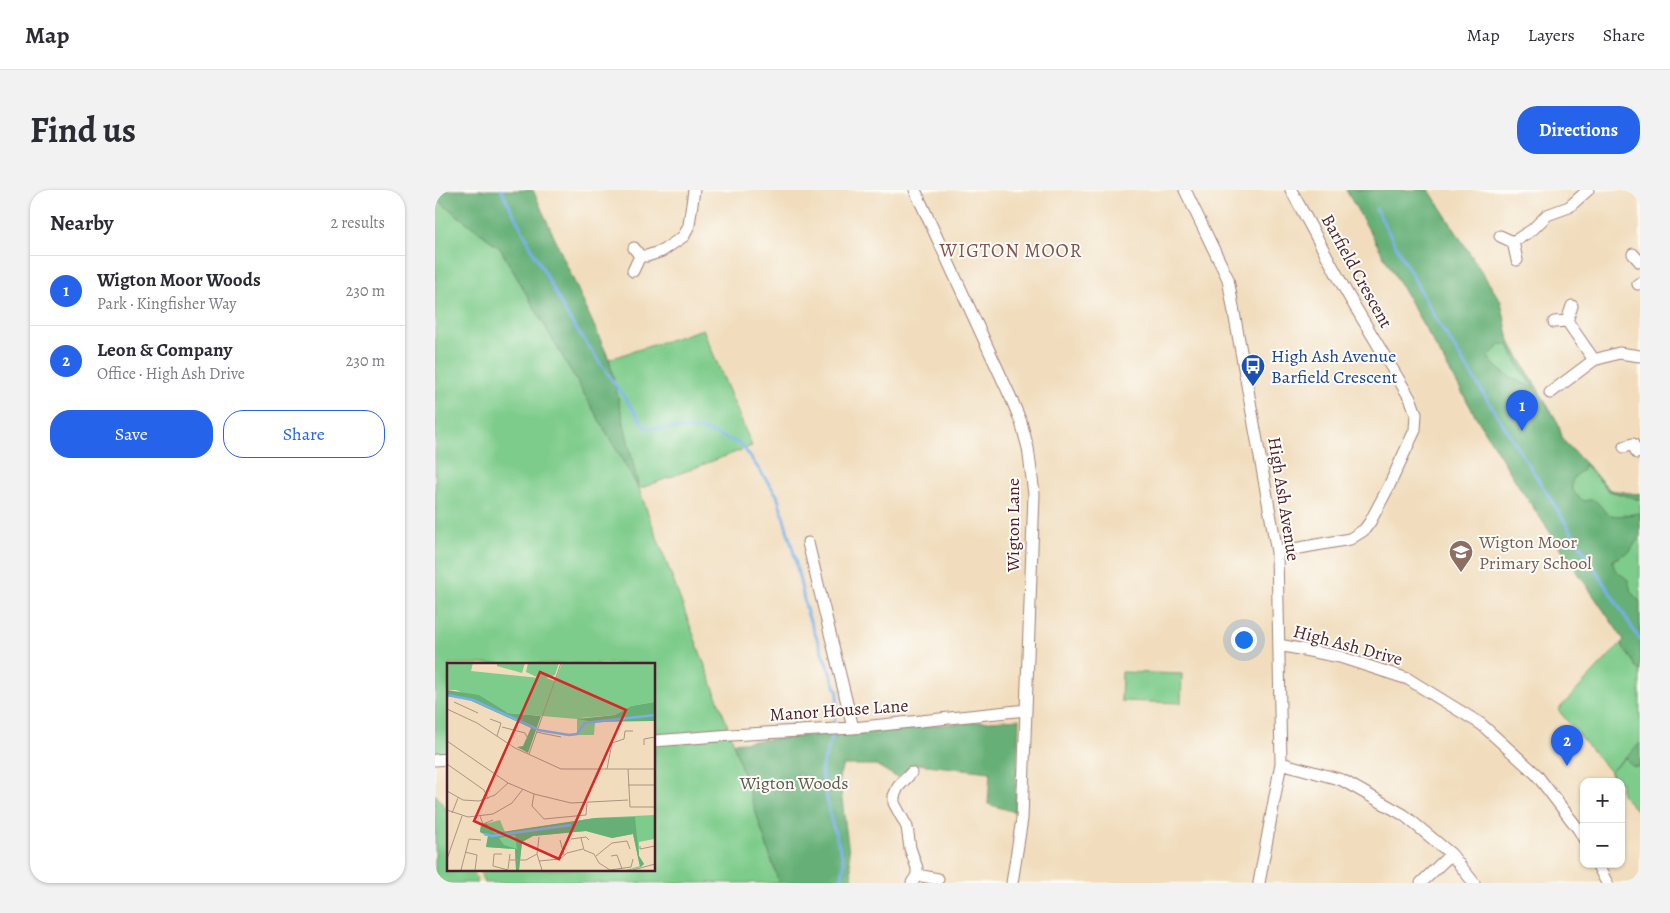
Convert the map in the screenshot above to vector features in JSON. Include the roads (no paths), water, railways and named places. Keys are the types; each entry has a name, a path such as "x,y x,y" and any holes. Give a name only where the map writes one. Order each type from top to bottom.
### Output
{"street":[{"path":"633,271 637,252 647,256 662,251 684,236 689,225 694,190"},
{"name":"Wigton Lane","path":"915,190 1021,422 1034,494 1022,819 1012,883"},
{"name":"High Ash Avenue","path":"1185,190 1228,279 1277,552 1281,763 1259,883"},
{"name":"Barfield Crescent","path":"1277,552 1349,539 1364,530 1388,488 1415,430 1416,414 1411,400 1348,295 1291,190"},
{"path":"1513,242 1532,230 1547,215 1569,207 1587,190"},
{"path":"1500,236 1513,242"},
{"path":"1513,242 1517,260"},
{"path":"1567,322 1572,306"},
{"path":"1554,322 1567,322"},
{"path":"1567,322 1594,360"},
{"path":"1550,393 1594,360 1619,353 1640,356"},
{"path":"808,543 853,728"},
{"name":"High Ash Drive","path":"1279,645 1340,657 1408,679 1481,724 1536,774 1580,834"},
{"name":"Manor House Lane","path":"655,741 731,734 853,728 1026,710"},
{"path":"1281,763 1342,780 1404,814 1451,854 1474,883"},
{"path":"911,773 898,787 894,796 894,803 907,827 914,879 938,879"},
{"path":"1421,883 1451,854"},
{"path":"1599,868 1607,883"}],"waterway":[{"path":"501,190 568,317 646,428 701,429 741,444 777,495 793,550 807,613 838,693 834,724"},
{"path":"1376,209 1436,319 1640,640"},
{"path":"833,733 821,770 831,820 844,862 841,883"}],"place":[{"name":"High Ash Avenue Barfield Crescent","path":"1253,387"},
{"name":"Wigton Moor Woods","path":"1522,431"},
{"name":"Wigton Moor Primary School","path":"1461,573"},
{"name":"Leon & Company","path":"1567,766"}],"district":[{"name":"WIGTON MOOR","path":"1011,251"}],"park label":[{"name":"Wigton Woods","path":"794,783"}]}
